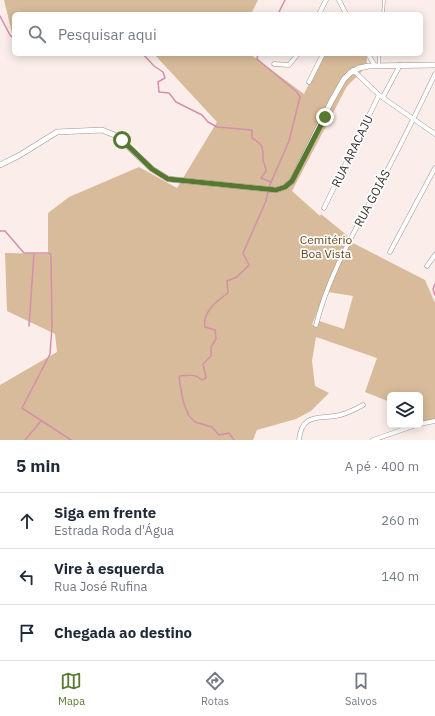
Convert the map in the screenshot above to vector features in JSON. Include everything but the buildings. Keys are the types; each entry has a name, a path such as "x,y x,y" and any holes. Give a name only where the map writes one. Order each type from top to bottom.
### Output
{"street":[{"path":"320,12 326,0"},
{"path":"339,0 345,12"},
{"path":"274,64 289,65 296,56"},
{"path":"309,82 322,56"},
{"path":"370,56 377,66"},
{"name":"RUA ARACAJU","path":"324,208 381,96 400,65"},
{"path":"0,165 20,155 57,132 102,130 117,136 152,169 168,179 267,190 285,187 296,174 344,79 353,70 377,66 435,65"},
{"path":"353,70 381,96 435,134"},
{"name":"RUA GOIÁS","path":"316,325 322,303 344,251 414,118 435,74"},
{"path":"390,252 435,168"},
{"path":"427,266 435,254"},
{"path":"299,440 302,428 314,417 341,415 363,405"},
{"path":"423,423 435,421"},
{"path":"373,440 407,428"}],"lane":[{"path":"383,12 384,0"},
{"path":"377,66 379,56"}],"green space":[{"path":"4,0 258,0 252,12 12,12 12,33"},
{"name":"Cemitério Boa Vista","path":"156,56 253,56 304,94 323,56 366,56 364,68 346,88 292,191 320,216 321,214 349,237 329,281 312,325 314,325 316,320 344,329 353,296 328,292 349,241 425,280 435,303 435,422 423,422 423,392 387,392 387,401 365,392 377,358 316,337 312,361 315,386 329,393 311,411 296,419 257,430 253,440 0,440 0,385 57,352 55,334 7,311 5,253 48,254 48,213 69,197 139,167 177,188 217,122"}],"waterway":[{"path":"279,12 285,0"},
{"path":"0,16 12,37"},
{"path":"145,56 154,66 163,72 165,78 158,82 159,92 169,93 176,102 202,115 208,122 217,127 252,130 252,138 258,142 262,148 263,160 266,168 266,171 261,178 271,182"},
{"path":"258,56 257,59 297,92 300,97 289,141 269,187"},
{"path":"234,440 229,433 219,435 212,427 195,422 189,416 183,401 179,378 180,376 189,375 195,376 202,380 206,378 203,364 211,356 211,347 216,339 215,330 205,327 206,316 208,311 228,293 227,281 237,277 249,265 243,253 266,201 268,191"},
{"path":"0,231 5,231 24,253 49,253 51,255 52,326 50,354 22,408 71,440"},
{"path":"29,326 34,254"},
{"path":"435,284 433,289 435,295"},
{"path":"25,440 41,421"}],"route":[{"path":"122,140 152,169 168,179 204,184 276,190 285,187 292,181 325,117"}]}
